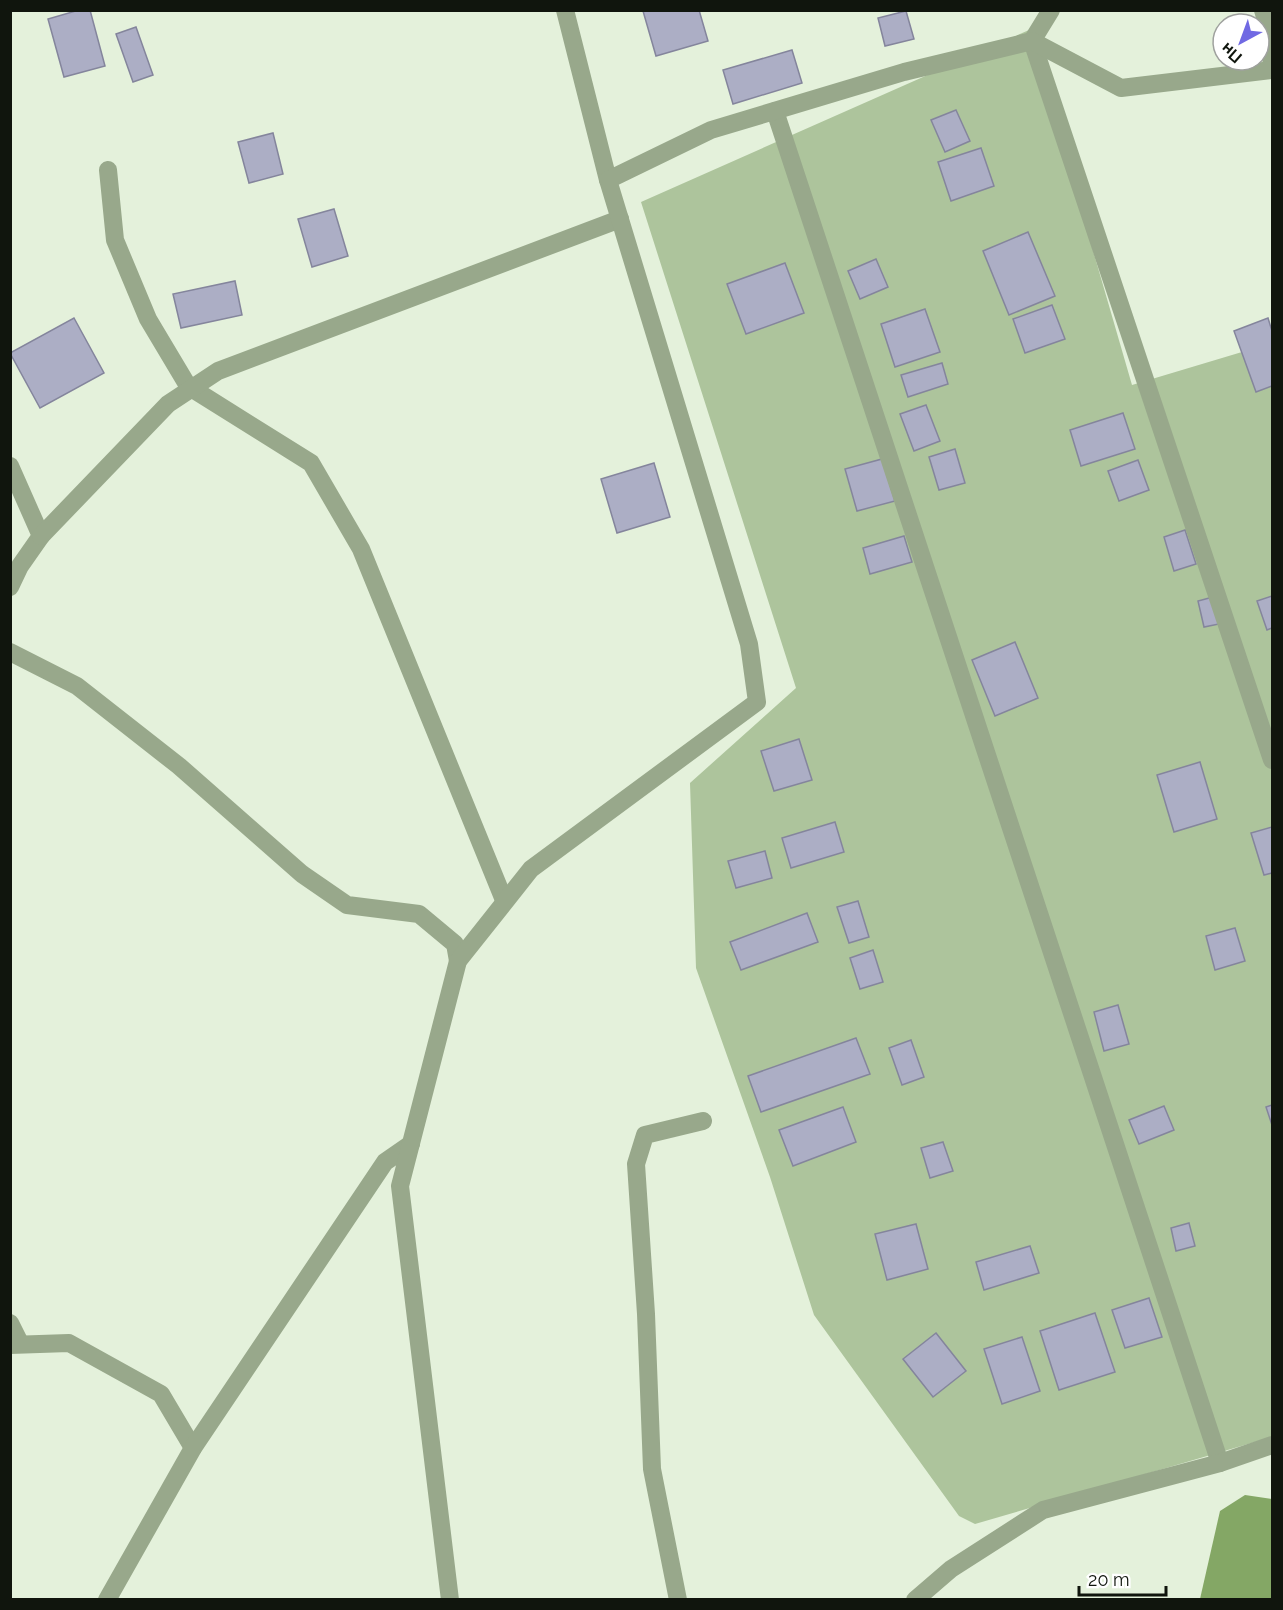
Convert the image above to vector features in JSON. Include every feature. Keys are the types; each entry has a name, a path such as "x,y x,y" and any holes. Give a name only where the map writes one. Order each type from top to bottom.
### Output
{"street":[{"path":"450,1599 400,1186 458,961 504,900 531,869 757,702 750,644 608,180 565,10"},
{"path":"1051,10 1032,41 1272,760"},
{"path":"608,180 711,130 904,72 1032,41 1121,88 1272,69 1270,35 1263,10"},
{"path":"774,111 1220,1463"},
{"path":"108,170 115,240 148,319 192,388 311,463 361,549 504,900"},
{"path":"10,587 20,566 41,536 168,404 218,371 620,219"},
{"path":"10,466 41,536"},
{"path":"10,652 77,686 179,766 302,874 347,905 419,914 454,944 458,961"},
{"path":"678,1599 652,1469 646,1314 636,1164 645,1135 703,1121"},
{"path":"107,1599 129,1565 193,1448 385,1162 411,1144"},
{"path":"10,1323 15,1344 69,1343 161,1394 193,1448"},
{"path":"915,1599 951,1569 1042,1510 1220,1463 1272,1445"}],"shaded area":[{"path":"1029,30 1132,385 1272,343 1272,1437 975,1524 959,1516 814,1315 770,1177 696,968 690,783 796,688 641,202"},
{"path":"1245,1495 1272,1499 1272,1599 1200,1599 1220,1511"}],"building":[{"path":"79,10 90,10 105,66 64,77 48,19"},
{"path":"699,10 708,41 656,56 643,11"},
{"path":"906,11 914,39 885,46 878,18"},
{"path":"136,27 153,75 133,82 116,34"},
{"path":"792,50 802,83 733,104 723,70"},
{"path":"956,110 970,141 945,152 931,120"},
{"path":"273,133 283,174 249,183 238,142"},
{"path":"981,148 994,186 951,201 938,162"},
{"path":"334,209 348,256 312,267 298,219"},
{"path":"1028,232 1055,296 1009,315 983,251"},
{"path":"876,259 888,287 860,299 848,271"},
{"path":"785,263 804,313 746,334 727,284"},
{"path":"235,281 242,315 181,328 173,294"},
{"path":"1052,305 1065,339 1025,353 1013,319"},
{"path":"925,309 940,352 895,367 881,324"},
{"path":"74,318 104,373 40,408 10,353"},
{"path":"1268,318 1272,331 1272,386 1256,392 1234,331"},
{"path":"942,363 948,384 908,397 901,375"},
{"path":"926,405 940,441 914,451 900,414"},
{"path":"1123,413 1135,449 1081,466 1070,430"},
{"path":"955,449 965,483 939,490 929,457"},
{"path":"882,459 895,501 857,511 845,469"},
{"path":"1138,460 1149,490 1119,501 1108,471"},
{"path":"654,463 670,517 617,533 601,479"},
{"path":"1185,530 1196,564 1174,571 1164,537"},
{"path":"904,536 912,562 870,574 863,548"},
{"path":"1272,596 1272,628 1267,630 1257,601"},
{"path":"1213,597 1219,624 1204,627 1198,601"},
{"path":"1015,642 1038,698 995,716 972,660"},
{"path":"799,739 812,780 774,791 761,751"},
{"path":"1200,762 1217,819 1174,832 1157,775"},
{"path":"835,822 844,852 791,868 782,838"},
{"path":"1272,827 1272,873 1264,875 1251,833"},
{"path":"765,851 772,878 736,888 728,861"},
{"path":"858,901 869,937 849,943 837,907"},
{"path":"807,913 818,942 741,970 730,942"},
{"path":"1235,928 1245,961 1215,970 1206,936"},
{"path":"873,950 883,982 860,989 850,958"},
{"path":"1118,1005 1129,1044 1104,1051 1094,1012"},
{"path":"856,1038 870,1074 761,1112 748,1076"},
{"path":"911,1040 924,1077 902,1085 889,1048"},
{"path":"1272,1105 1272,1125 1266,1107"},
{"path":"1164,1106 1174,1130 1139,1144 1129,1120"},
{"path":"843,1107 856,1142 793,1166 779,1130"},
{"path":"943,1142 953,1171 930,1178 921,1148"},
{"path":"1189,1223 1195,1246 1176,1251 1171,1228"},
{"path":"916,1224 928,1269 887,1280 875,1234"},
{"path":"1030,1246 1039,1273 984,1290 976,1262"},
{"path":"1149,1298 1162,1337 1125,1348 1112,1310"},
{"path":"1095,1313 1115,1372 1059,1390 1040,1331"},
{"path":"936,1333 966,1371 933,1397 903,1359"},
{"path":"1022,1337 1040,1391 1002,1404 984,1349"}]}
